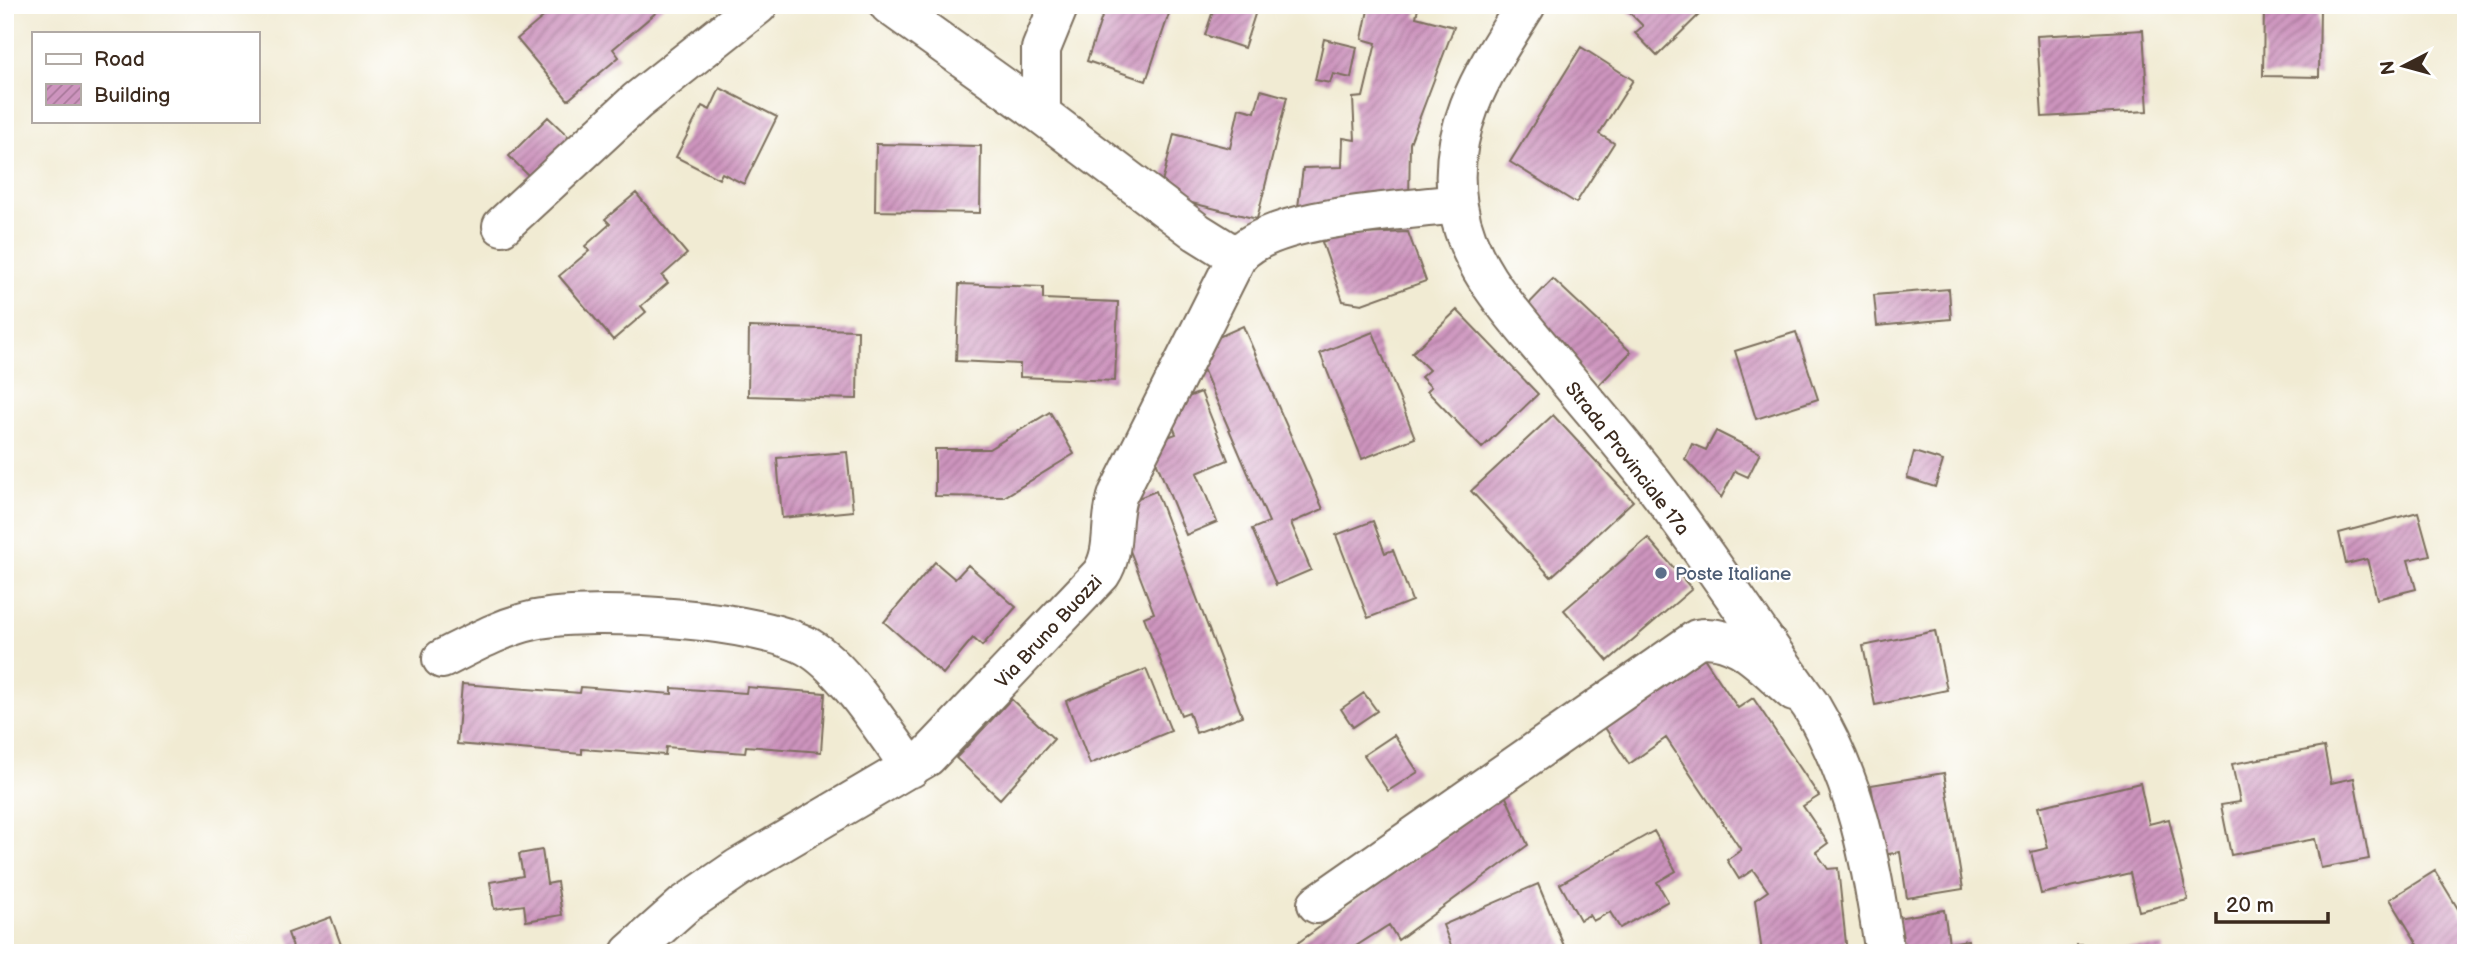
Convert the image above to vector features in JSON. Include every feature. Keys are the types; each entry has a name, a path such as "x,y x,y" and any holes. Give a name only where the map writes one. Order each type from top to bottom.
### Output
{"street":[{"path":"502,226 638,101 758,5"},
{"path":"889,5 1041,114 1197,232 1237,257"},
{"path":"1041,114 1041,49 1059,5"},
{"name":"Strada Provinciale 17a","path":"1526,5 1483,73 1468,107 1456,163 1457,204 1470,249 1493,288 1654,485 1811,706 1833,743 1854,794 1885,953"},
{"name":"Via Bruno Buozzi","path":"629,953 684,905 738,868 911,768 951,735 1107,566 1112,547 1111,515 1118,494 1237,257 1250,243 1280,230 1457,204"},
{"path":"442,659 515,625 558,616 700,621 760,629 803,644 832,666 911,768"},
{"path":"1317,904 1697,639 1722,639 1738,646 1811,706"}],"building":[{"path":"551,5 665,5 613,49 619,57 568,100 517,39 554,8"},
{"path":"1106,5 1172,5 1146,81 1087,61"},
{"path":"1215,5 1258,5 1244,48 1205,35"},
{"path":"1369,5 1419,5 1416,17 1454,27 1410,143 1409,201 1298,207 1303,168 1342,167 1343,138 1355,140 1353,98 1363,97 1376,43 1362,39"},
{"path":"1622,5 1709,5 1657,56 1635,33 1643,26"},
{"path":"2264,5 2320,6 2319,77 2263,76"},
{"path":"2143,30 2148,111 2042,117 2037,36"},
{"path":"1324,39 1357,47 1351,78 1333,74 1330,83 1315,80"},
{"path":"1581,47 1633,80 1599,134 1614,143 1576,203 1510,162"},
{"path":"720,88 777,117 744,184 722,173 719,179 676,157 702,106 710,110"},
{"path":"1261,90 1287,97 1257,219 1159,195 1174,134 1230,148 1239,108 1255,112"},
{"path":"548,117 572,140 533,180 509,156"},
{"path":"876,144 981,146 980,213 875,211"},
{"path":"636,193 687,254 662,276 668,283 641,306 646,312 613,340 559,276 589,251 585,246 610,224 605,219"},
{"path":"1408,232 1426,281 1362,304 1343,301 1322,242 1339,235"},
{"path":"1553,279 1631,352 1598,386 1520,313"},
{"path":"959,284 1043,287 1043,299 1118,302 1115,381 1020,377 1020,364 956,361"},
{"path":"1949,289 1951,319 1877,326 1874,295"},
{"path":"1457,310 1538,394 1482,448 1427,391 1431,387 1421,377 1429,370 1412,353"},
{"path":"1243,326 1323,509 1291,523 1311,570 1276,585 1252,529 1269,522 1194,348"},
{"path":"749,327 858,330 857,399 748,396"},
{"path":"1373,332 1415,438 1362,459 1320,353"},
{"path":"1796,332 1818,399 1756,419 1735,351"},
{"path":"1201,392 1228,460 1197,473 1217,522 1186,535 1149,444 1176,434 1165,406"},
{"path":"1050,412 1074,454 1004,497 935,496 935,449 989,449"},
{"path":"1553,415 1633,501 1551,577 1471,491"},
{"path":"1716,431 1760,453 1748,477 1735,471 1721,498 1685,459 1692,444 1706,450"},
{"path":"847,452 853,511 782,518 777,458"},
{"path":"1914,452 1943,461 1935,487 1907,478"},
{"path":"1156,491 1242,716 1196,733 1189,712 1181,715 1144,617 1154,613 1119,522 1123,504"},
{"path":"2418,512 2430,555 2408,560 2416,589 2377,599 2367,559 2346,564 2339,533"},
{"path":"1373,521 1385,553 1393,550 1412,601 1368,618 1336,535"},
{"path":"1648,538 1692,589 1608,661 1564,610"},
{"path":"935,562 955,579 968,565 1016,607 982,646 973,638 943,674 884,622"},
{"path":"1935,631 1947,690 1875,705 1863,646"},
{"path":"1698,649 1738,708 1753,698 1819,796 1803,806 1828,843 1816,852 1828,869 1838,868 1847,953 1762,953 1755,900 1768,891 1753,870 1739,879 1727,860 1741,850 1666,738 1629,764 1598,717"},
{"path":"1146,669 1171,731 1090,764 1066,701"},
{"path":"462,684 580,693 581,687 672,694 672,688 746,693 747,687 825,693 821,752 746,746 745,753 666,747 665,755 582,749 582,754 457,744"},
{"path":"1364,693 1377,711 1353,727 1341,709"},
{"path":"1011,699 1054,739 1000,799 956,758"},
{"path":"1394,735 1418,772 1388,791 1364,755"},
{"path":"2324,747 2331,783 2354,778 2369,859 2321,868 2315,839 2231,855 2221,805 2240,802 2232,764"},
{"path":"1944,773 1963,889 1907,898 1900,852 1883,855 1871,785"},
{"path":"2140,783 2149,824 2169,819 2188,900 2139,911 2130,873 2041,894 2031,852 2048,848 2038,807"},
{"path":"1504,793 1528,845 1398,940 1389,925 1345,953 1284,953"},
{"path":"1654,831 1676,871 1657,882 1668,901 1620,928 1610,912 1593,921 1589,915 1580,920 1560,884"},
{"path":"542,850 547,884 557,882 562,915 526,921 524,905 494,909 490,882 523,876 519,854"},
{"path":"2435,871 2466,922 2466,953 2423,953 2390,899"},
{"path":"1538,884 1567,953 1454,953 1443,925"},
{"path":"1944,910 1949,943 1968,940 1970,953 1902,953 1897,918"},
{"path":"331,917 344,953 295,953 288,933"},
{"path":"2077,945 2164,947 2164,953 2078,953"}],"place":[{"name":"Poste Italiane","path":"1661,573"}]}
